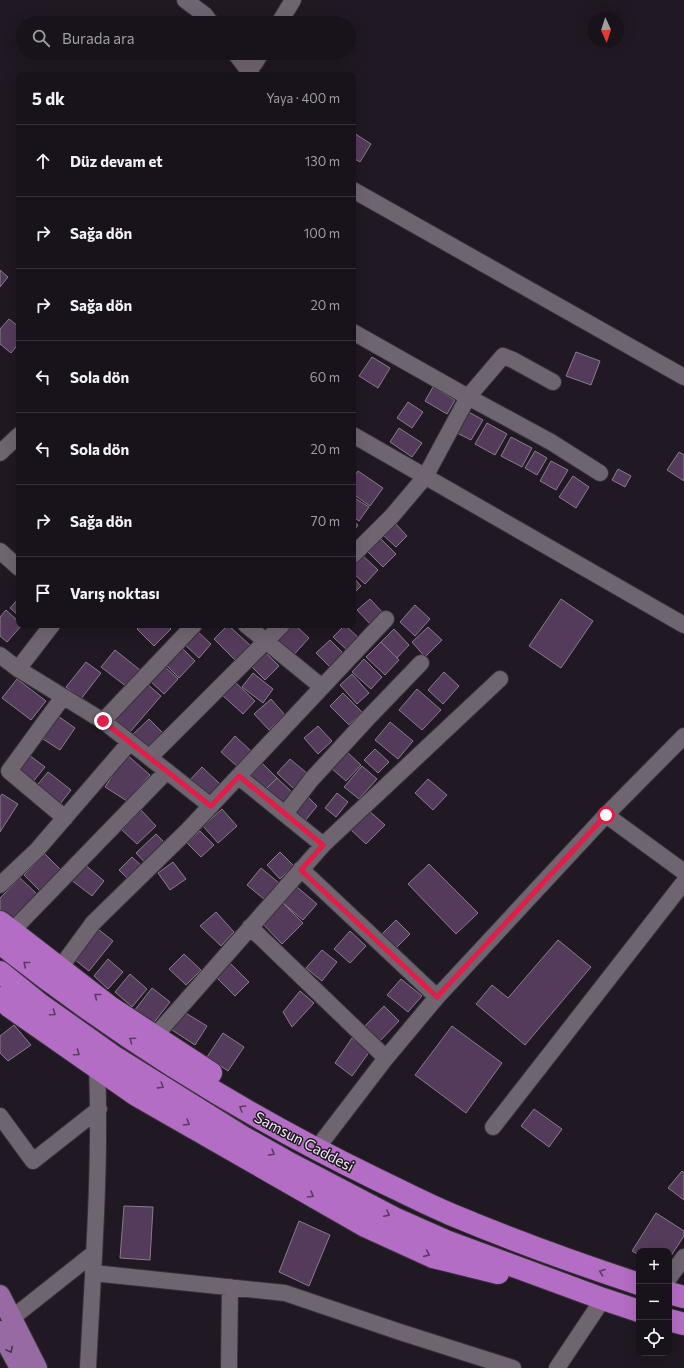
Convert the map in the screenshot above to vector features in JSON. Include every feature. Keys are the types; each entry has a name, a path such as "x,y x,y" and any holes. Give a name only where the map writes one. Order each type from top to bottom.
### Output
{"highway":[{"path":"4,932 60,968 110,1007 206,1070 324,1139 451,1201 531,1245"},
{"name":"Samsun Caddesi","path":"4,932 41,975 152,1054 263,1121 321,1152 449,1213 531,1245 636,1283"},
{"name":"Samsun Caddesi","path":"0,972 41,1005 113,1056 243,1137 290,1164 394,1218 440,1238 636,1310"},
{"path":"0,998 10,1007 136,1095 365,1226 433,1257 603,1299"},
{"path":"672,1294 684,1297"},
{"path":"672,1321 684,1324"}],"main road":[{"path":"0,1295 6,1325 20,1368"},
{"path":"6,1325 37,1368"}],"street":[{"path":"185,0 206,16"},
{"path":"283,16 293,0"},
{"path":"241,60 250,72 257,60"},
{"path":"356,192 684,377"},
{"path":"356,334 551,442 600,473"},
{"path":"356,552 392,516 425,477 468,397 503,356 553,382"},
{"path":"0,453 16,438"},
{"path":"356,438 684,625"},
{"path":"0,551 16,565"},
{"path":"60,968 93,923 211,806 386,619"},
{"path":"18,669 50,628"},
{"path":"103,721 191,628"},
{"path":"250,628 322,688"},
{"path":"150,757 279,628"},
{"path":"0,655 18,669 103,721 211,806"},
{"path":"285,814 311,780 421,663"},
{"path":"155,1036 323,845 500,679"},
{"path":"63,697 9,771 65,818"},
{"path":"324,1139 386,1058 437,997 606,815 684,736"},
{"path":"0,885 37,850 130,742"},
{"path":"4,932 167,771"},
{"path":"239,776 323,845"},
{"path":"606,815 684,872"},
{"path":"301,870 437,997"},
{"path":"493,1127 684,882"},
{"path":"250,927 386,1058"},
{"path":"88,1368 99,1109 97,1067"},
{"path":"0,1116 33,1161 99,1109"},
{"path":"6,1325 94,1253"},
{"path":"672,1274 684,1256"},
{"path":"93,1273 285,1293 513,1368"},
{"path":"229,1368 230,1287"},
{"path":"557,1368 603,1299"}],"building":[{"path":"356,134 371,144 360,162 356,160"},
{"path":"0,270 8,277 0,287"},
{"path":"9,319 16,325 16,347 11,353 0,344 0,329"},
{"path":"576,352 600,361 591,385 566,376"},
{"path":"372,357 390,368 378,388 359,376"},
{"path":"433,387 455,400 447,414 425,401"},
{"path":"408,402 423,412 412,428 397,418"},
{"path":"467,411 483,420 471,440 455,432"},
{"path":"487,423 507,434 495,455 475,444"},
{"path":"399,428 422,443 412,457 390,442"},
{"path":"511,437 532,448 522,467 501,456"},
{"path":"535,451 547,458 537,475 525,468"},
{"path":"679,452 684,455 684,481 667,470"},
{"path":"551,461 568,470 556,490 540,481"},
{"path":"618,469 631,476 625,487 612,480"},
{"path":"358,471 383,488 370,506 356,496 356,474"},
{"path":"573,476 589,487 576,508 559,497"},
{"path":"356,499 369,507 359,521 356,519"},
{"path":"394,522 407,536 396,547 382,534"},
{"path":"381,539 396,554 383,567 368,552"},
{"path":"361,554 378,570 365,584 356,576 356,559"},
{"path":"356,580 361,586 356,591"},
{"path":"370,599 384,614 372,626 357,610"},
{"path":"561,599 593,621 561,668 529,646"},
{"path":"16,601 16,613 10,608"},
{"path":"415,605 430,619 415,636 400,622"},
{"path":"6,610 16,619 16,628 19,628 7,642 0,636 0,617"},
{"path":"428,627 442,640 425,657 412,642"},
{"path":"170,628 171,629 154,646 137,629"},
{"path":"225,628 231,628 250,645 235,660 214,639"},
{"path":"288,628 298,628 309,638 290,659 274,644"},
{"path":"342,628 348,628 360,639 348,651 333,637"},
{"path":"394,629 409,645 397,658 381,642"},
{"path":"196,630 211,644 199,658 183,643"},
{"path":"330,640 346,656 332,669 316,653"},
{"path":"381,642 399,660 385,675 366,657"},
{"path":"180,646 195,661 179,678 164,663"},
{"path":"115,650 140,670 127,687 101,667"},
{"path":"263,650 279,666 265,680 249,664"},
{"path":"364,659 382,677 371,689 352,672"},
{"path":"86,662 101,673 81,699 66,687"},
{"path":"163,665 178,679 164,694 149,680"},
{"path":"444,672 459,686 443,704 428,690"},
{"path":"253,673 273,689 263,703 242,687"},
{"path":"352,674 369,693 357,704 340,685"},
{"path":"17,679 46,701 31,720 2,698"},
{"path":"234,681 255,701 243,714 221,694"},
{"path":"146,683 161,696 130,732 115,720"},
{"path":"417,689 441,710 422,730 399,710"},
{"path":"343,693 362,712 349,725 330,706"},
{"path":"271,699 285,715 269,730 254,714"},
{"path":"58,716 75,728 60,750 43,739"},
{"path":"149,719 164,734 147,752 131,736"},
{"path":"390,722 413,741 398,759 375,740"},
{"path":"318,726 332,741 318,754 304,738"},
{"path":"235,736 252,752 238,767 221,752"},
{"path":"375,749 389,762 378,773 364,760"},
{"path":"346,751 361,765 346,781 331,768"},
{"path":"25,752 45,767 32,783 12,768"},
{"path":"126,754 150,775 127,801 105,787"},
{"path":"290,759 308,774 294,789 277,773"},
{"path":"262,763 277,778 263,792 248,779"},
{"path":"362,766 377,779 359,799 344,787"},
{"path":"202,767 220,784 206,799 188,782"},
{"path":"48,772 71,790 57,808 33,790"},
{"path":"277,778 293,793 280,808 263,792"},
{"path":"428,779 447,795 433,810 415,793"},
{"path":"337,793 348,802 336,817 325,808"},
{"path":"2,794 18,804 0,832 0,797"},
{"path":"305,794 317,806 305,821 290,807"},
{"path":"222,809 237,826 218,843 203,826"},
{"path":"367,809 385,825 366,844 349,828"},
{"path":"141,810 156,826 137,844 122,830"},
{"path":"200,831 214,845 201,857 187,843"},
{"path":"156,834 167,845 147,865 136,853"},
{"path":"280,852 294,866 280,879 267,865"},
{"path":"45,854 64,873 43,894 24,875"},
{"path":"132,857 143,867 130,881 119,870"},
{"path":"173,862 186,879 170,890 158,873"},
{"path":"83,863 104,881 92,896 70,879"},
{"path":"429,864 478,913 456,934 408,884"},
{"path":"261,868 279,883 265,900 247,885"},
{"path":"20,878 39,896 12,923 0,911 0,898"},
{"path":"297,887 317,904 303,920 283,903"},
{"path":"283,903 303,923 282,944 262,923"},
{"path":"216,912 234,932 221,946 200,926"},
{"path":"396,920 410,934 393,951 379,937"},
{"path":"98,929 113,941 89,971 74,959"},
{"path":"350,931 366,946 350,963 334,949"},
{"path":"558,940 591,967 525,1045 476,1004 492,985 508,998"},
{"path":"322,950 337,962 322,981 306,968"},
{"path":"184,954 201,970 186,985 169,969"},
{"path":"108,959 123,972 108,989 94,976"},
{"path":"229,962 249,982 235,996 215,976"},
{"path":"130,974 147,989 132,1007 115,992"},
{"path":"401,979 422,996 408,1012 387,995"},
{"path":"152,988 170,1002 152,1025 134,1011"},
{"path":"300,991 314,1003 292,1027 283,1012"},
{"path":"384,1006 399,1021 380,1041 365,1026"},
{"path":"184,1012 207,1026 195,1045 172,1030"},
{"path":"14,1025 31,1045 8,1061 0,1053 0,1036"},
{"path":"452,1026 502,1063 466,1113 415,1075"},
{"path":"223,1033 244,1047 228,1071 207,1057"},
{"path":"352,1038 370,1051 352,1076 335,1063"},
{"path":"534,1109 562,1129 549,1147 521,1126"},
{"path":"682,1171 684,1173 684,1200 668,1188"},
{"path":"124,1206 153,1207 150,1260 120,1258"},
{"path":"656,1213 684,1231 684,1236 672,1254 672,1248 636,1248 636,1253 632,1251"},
{"path":"299,1221 330,1235 309,1286 279,1272"}],"route":[{"path":"103,721 211,806 239,776 323,845 301,870 437,997 606,815"}]}
